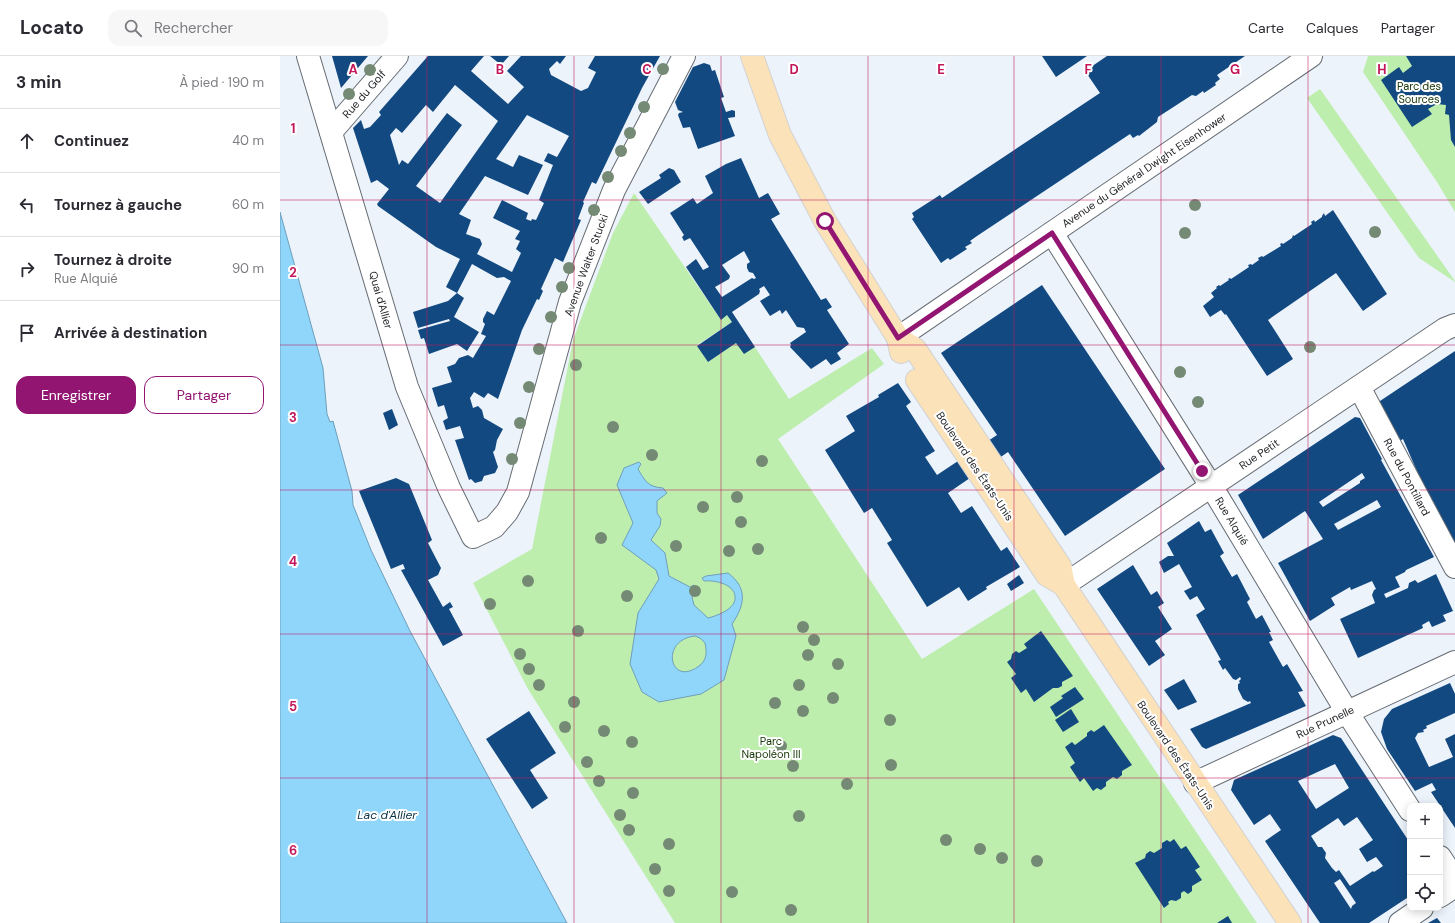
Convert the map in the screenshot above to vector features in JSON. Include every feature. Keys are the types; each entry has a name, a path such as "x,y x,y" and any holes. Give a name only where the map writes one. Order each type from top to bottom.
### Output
{"main road":[{"name":"Boulevard des États-Unis","path":"753,58 780,135 822,214 898,338 915,349 1060,566 1064,585 1290,923"}],"street":[{"name":"Quai d'Allier","path":"308,56 407,387 449,488 473,537"},
{"name":"Rue du Golf","path":"331,132 397,56"},
{"name":"Avenue Walter Stucki","path":"473,537 494,527 507,512 518,492 570,302 614,190 684,56"},
{"name":"Avenue du Général Dwight Eisenhower","path":"898,338 1311,56"},
{"name":"Rue Alquié","path":"1052,233 1211,486 1347,712 1407,805"},
{"name":"Rue Petit","path":"1064,585 1445,329 1455,325"},
{"name":"Rue du Pontillard","path":"1359,388 1455,567"},
{"name":"Rue Prunelle","path":"1195,783 1455,662"},
{"path":"1443,861 1455,880"},
{"path":"1443,894 1455,886"},
{"path":"1400,923 1418,911"}],"green space":[{"name":"Parc des Sources","path":"1368,56 1455,56 1455,212 1437,182 1363,72"},
{"path":"1320,89 1455,282 1419,258 1307,98"},
{"name":"Parc Napoléon III","path":"634,193 721,320 727,315 732,322 697,345 708,362 736,343 755,347 789,399 872,348 884,364 778,439 922,659 1034,589 1257,923 675,923 528,689 473,583 532,549 573,340 613,233"}],"water":[{"name":"Lac d'Allier","path":"280,212 323,368 327,414 330,422 333,421 352,491 353,505 371,550 410,631 567,923 280,923"},
{"path":"639,462 641,464 638,469 645,480 650,485 663,488 667,493 657,501 657,513 661,519 660,526 651,540 665,553 669,576 690,587 694,585 696,592 692,597 694,605 708,618 728,610 734,604 735,595 733,590 719,582 704,581 702,578 706,576 728,573 739,585 742,603 740,610 732,624 736,636 724,680 701,694 659,702 642,692 630,664 638,613 659,579 656,570 622,545 633,523 617,485 624,468","holes":["695,636 700,638 706,646 706,656 702,664 689,671 681,671 675,667 673,653 676,645 684,639"]}],"building":[{"path":"332,56 368,56 341,88"},
{"path":"428,56 484,56 471,71 508,104 524,87 507,71 521,56 566,56 560,64 557,61 549,69 551,75 581,91 588,88 596,72 588,68 595,56 660,56 642,88 596,184 592,182 583,202 584,203 578,219 581,220 563,262 555,258 541,289 543,291 539,300 537,299 522,330 498,399 488,393 484,398 474,392 470,398 473,408 478,406 482,410 484,418 503,429 493,452 498,467 495,473 484,476 482,481 475,483 471,479 469,480 455,440 464,438 460,426 446,430 443,421 448,418 444,405 438,407 432,388 452,382 447,367 455,364 459,358 468,355 473,358 486,336 481,334 485,324 483,319 487,311 494,315 511,281 504,277 497,278 472,264 457,293 446,287 460,259 436,247 378,206 377,204 389,189 377,180 371,183 353,128 361,120 364,129 370,127 381,115 379,112","holes":["455,85 498,121 440,203 416,186 462,125 447,113 408,164 402,160 399,165 390,135 396,128 402,133 426,105 433,112","527,115 569,136 557,157 548,153 544,161 553,165 539,200 544,203 536,220 532,219 531,221 526,219 528,213 502,200 493,218 520,231 515,239 520,241 516,249 521,253 512,272 477,254 482,244 480,239 466,234 471,220 459,214 485,176 528,195 543,165 519,155 513,167 496,159"]},
{"path":"490,56 509,56 501,65"},
{"path":"1042,56 1087,56 1056,77"},
{"path":"1107,56 1245,56 1217,75 1220,79 1215,83 1216,85 1204,93 1203,91 1196,96 1192,95 1158,117 1157,122 1139,136 1138,135 1133,138 1130,134 977,236 970,241 972,243 965,247 967,249 950,260 948,258 941,263 912,219 914,217 912,213 940,195 942,198 1100,93 1085,71"},
{"path":"1406,56 1455,56 1455,147 1451,140 1449,115 1445,114 1446,105 1437,104 1428,109 1432,114 1412,127 1381,80 1399,67 1403,73 1412,66"},
{"path":"704,63 710,65 712,71 715,70 724,97 721,98 726,112 732,110 735,111 735,117 728,118 735,136 698,149 690,127 683,128 678,115 679,113 683,112 678,110 675,102 693,67"},
{"path":"741,158 759,198 768,193 780,214 771,219 821,300 826,298 832,307 827,310 849,344 837,353 841,359 831,365 826,359 811,369 790,347 790,343 806,332 804,328 797,327 786,310 782,314 780,310 770,316 760,301 770,295 764,286 759,289 759,294 732,312 755,347 744,354 736,343 708,362 697,346 732,322 727,315 721,320 686,267 696,259 703,270 709,267 690,238 684,241 682,237 684,235 670,213 693,198 697,204 713,193 705,176 726,164","holes":["744,251 750,262 747,264 747,268 756,278 752,278 722,297 715,287 729,279 730,276 722,265"]},
{"path":"669,168 674,170 681,182 648,204 639,192 661,178 659,175"},
{"path":"1333,210 1387,294 1363,311 1336,273 1268,320 1293,359 1267,376 1226,314 1225,315 1221,310 1210,317 1203,306 1214,297 1211,293 1217,288 1216,287 1219,285 1220,286 1229,280 1228,279 1231,279 1249,267 1248,265 1252,265 1259,260 1258,258 1263,257 1281,246 1280,244 1283,244 1292,238 1293,235 1294,236 1312,224 1311,222 1314,220 1315,222 1322,217 1324,213 1325,216"},
{"path":"1042,285 1165,469 1065,536 1008,452 948,493 961,513 972,506 1001,551 1007,547 1020,567 986,587 987,589 968,601 959,587 927,607 887,543 892,540 872,508 864,513 825,450 855,431 846,416 879,397 878,395 898,383 911,402 906,406 935,451 925,457 937,475 997,435 941,353"},
{"path":"457,293 464,298 454,317 479,332 467,351 457,344 429,354 424,338 421,339 418,330 450,321 449,319 418,328 413,312 448,301"},
{"path":"1455,351 1455,548 1423,485 1403,439 1398,442 1377,403"},
{"path":"392,409 398,425 389,430 383,413"},
{"path":"1355,417 1360,418 1382,459 1381,460 1434,557 1406,570 1395,577 1400,587 1384,594 1386,598 1408,588 1409,583 1415,580 1418,583 1436,574 1453,611 1443,615 1446,621 1432,627 1429,621 1422,625 1423,628 1358,658 1340,619 1375,603 1372,595 1376,589 1372,581 1351,590 1350,587 1331,598 1335,605 1310,621 1278,563 1323,539 1305,511 1263,539 1238,495","holes":["1362,473 1365,478 1360,481 1360,483 1323,507 1319,502","1377,500 1381,507 1338,530 1334,524"]},
{"path":"396,478 409,484 432,540 428,543 441,568 438,575 428,580 443,607 450,602 453,607 449,609 463,635 443,646 401,570 405,569 403,564 391,569 359,491"},
{"path":"1199,521 1205,532 1211,529 1224,553 1220,556 1232,577 1237,574 1250,599 1247,602 1256,619 1262,615 1271,632 1269,632 1273,640 1269,642 1283,667 1287,664 1303,691 1298,692 1306,706 1206,749 1202,747 1190,729 1251,703 1250,701 1248,702 1243,699 1238,689 1238,684 1240,683 1239,681 1241,679 1240,677 1236,680 1233,679 1225,668 1223,670 1218,661 1221,660 1196,615 1205,609 1197,596 1190,600 1184,591 1192,587 1179,564 1164,573 1159,562 1168,556 1174,556 1167,543"},
{"path":"1133,565 1151,595 1157,591 1164,603 1158,607 1172,629 1155,641 1165,655 1149,666 1097,589"},
{"path":"1019,575 1024,583 1011,591 1007,584"},
{"path":"1041,631 1073,676 1062,682 1062,686 1053,688 1034,702 1026,689 1021,693 1011,678 1016,674 1007,662 1016,651 1019,653 1027,648 1024,644"},
{"path":"1184,679 1197,702 1178,710 1164,690"},
{"path":"1450,683 1455,694 1455,713 1426,726 1427,728 1423,730 1424,732 1418,733 1415,738 1429,767 1453,757 1445,739 1455,734 1455,828 1443,810 1443,803 1438,803 1431,792 1436,790 1432,783 1415,791 1387,749 1381,732 1384,719 1392,709"},
{"path":"1075,687 1084,699 1056,717 1050,707 1063,698 1061,696"},
{"path":"1071,709 1079,722 1063,732 1055,720"},
{"path":"529,711 556,753 530,770 548,798 532,809 486,739"},
{"path":"1104,725 1132,765 1122,771 1122,775 1117,779 1113,777 1106,782 1106,786 1101,790 1097,788 1093,791 1084,778 1080,782 1070,767 1075,763 1065,747 1072,742 1075,745 1087,736 1087,733 1091,730 1094,732"},
{"path":"1333,735 1341,738 1407,838 1407,898 1369,923 1320,923 1265,841 1281,830 1270,814 1254,825 1231,790 1234,780","holes":["1335,764 1349,788 1316,809 1298,781","1357,817 1373,840 1359,849 1367,862 1376,857 1383,866 1350,886 1339,870 1336,872 1332,868 1325,858 1326,853 1322,847 1318,847 1311,836 1338,818 1344,826","1340,879 1356,903 1351,909 1334,883"]},
{"path":"1174,839 1181,849 1186,846 1200,867 1195,870 1202,880 1192,886 1192,891 1188,894 1184,891 1181,893 1181,898 1176,901 1171,900 1164,908 1135,863 1145,858 1146,854 1150,851 1154,853 1162,848 1162,843 1167,840 1170,842"},
{"path":"1228,916 1232,923 1217,923"},
{"path":"1437,918 1441,923 1428,923"}],"route":[{"path":"825,221 898,338 1052,233 1202,471"}]}
